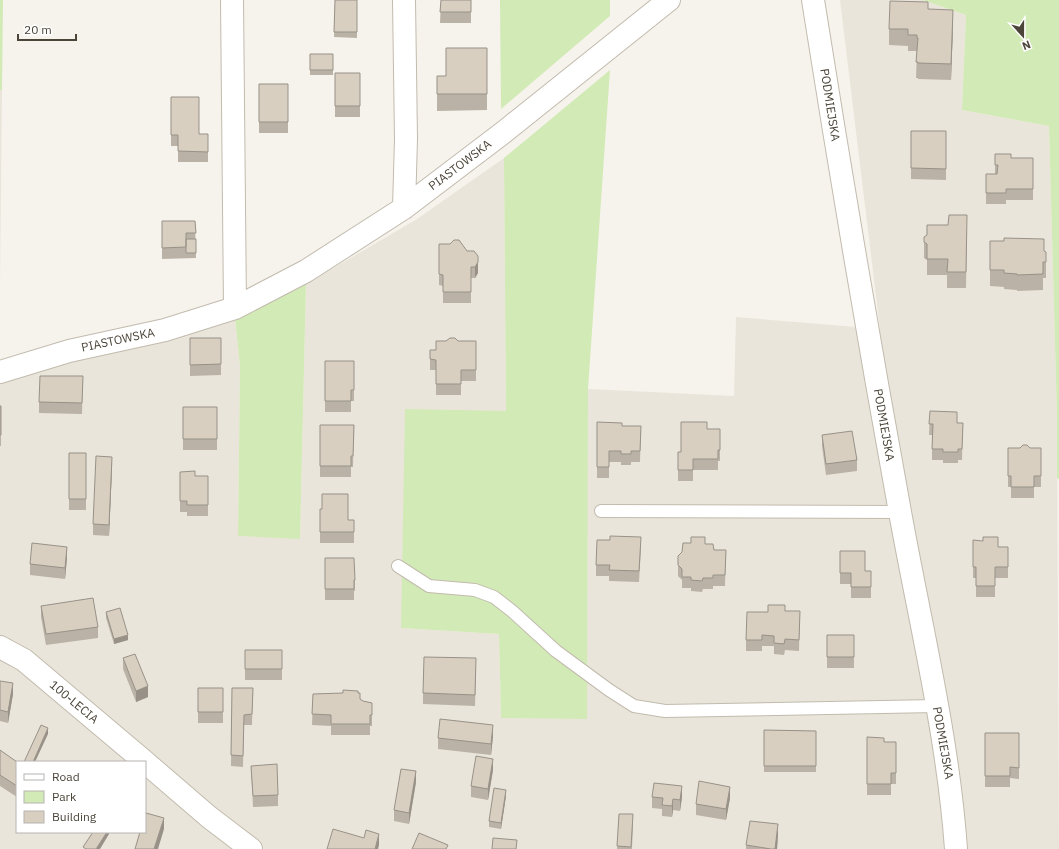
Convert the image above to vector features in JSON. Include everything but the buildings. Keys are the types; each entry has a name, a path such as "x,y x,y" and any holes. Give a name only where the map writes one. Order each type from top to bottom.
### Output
{"street":[{"path":"232,0 235,308"},
{"path":"404,0 406,139 404,208"},
{"name":"PIASTOWSKA","path":"0,372 69,351 165,330 235,308 306,272 404,208 504,132 669,0"},
{"name":"PODMIEJSKA","path":"813,0 864,314 950,787 956,849"},
{"name":"100-LECIA","path":"0,647 24,660 139,761"},
{"name":"100-LECIA","path":"150,771 251,849"}],"lane":[{"path":"601,512 900,512"},
{"path":"398,566 429,586 475,590 494,597 512,611 556,651 609,690 634,706 665,711 936,706"}],"shaded area":[{"path":"840,0 923,0 966,15 962,110 1049,126 1057,417 1059,849 0,849 0,372 235,318 240,366 238,536 300,538 306,284 417,219 504,158 506,412 401,628 499,634 501,718 587,517 588,389 734,396 736,317 880,329"},
{"path":"0,90 2,90 0,287"}],"green space":[{"path":"0,0 3,0 2,90 0,90"},
{"path":"500,0 610,0 610,16 501,109"},
{"path":"923,0 1059,0 1059,479 1057,478 1057,417 1049,126 962,110 966,15"},
{"path":"610,70 588,389 587,719 501,718 499,634 401,628 405,409 506,411 504,158"},
{"path":"306,284 300,539 238,536 240,366 235,318"}]}
